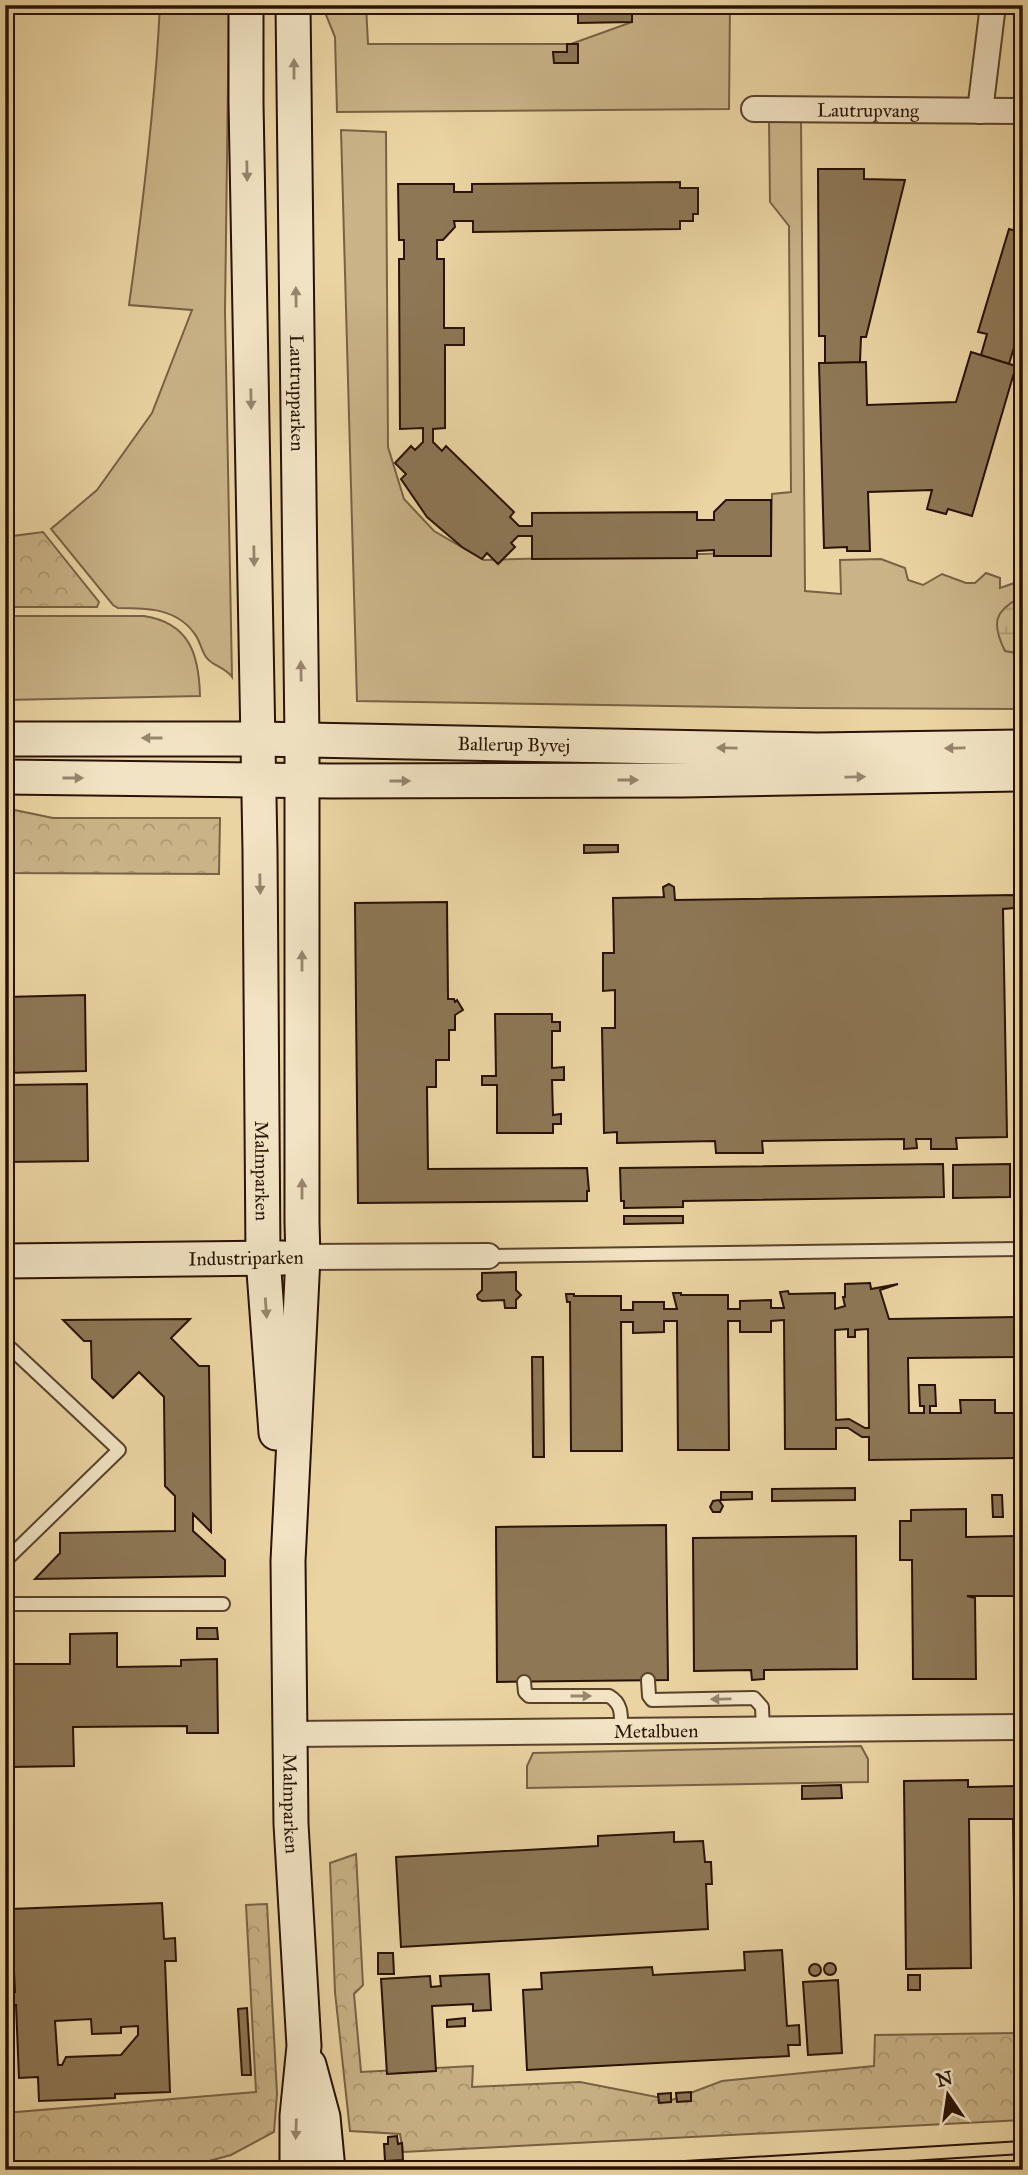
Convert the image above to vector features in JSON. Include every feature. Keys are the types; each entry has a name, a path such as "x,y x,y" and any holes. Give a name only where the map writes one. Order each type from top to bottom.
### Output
{"street":[{"path":"246,5 258,779"},
{"name":"Lautrupparken","path":"293,5 302,781"},
{"path":"980,111 993,5"},
{"name":"Lautrupvang","path":"754,109 1023,111"},
{"name":"Ballerup Byvej","path":"5,740 258,739 818,750 1023,747"},
{"name":"Ballerup Byvej","path":"5,777 302,781 684,780 1023,774"},
{"name":"Malmparken","path":"258,779 263,1258 288,1561"},
{"name":"Malmparken","path":"297,2170 297,2116 304,2046 291,1824 288,1561 303,1257 302,781"},
{"name":"Industriparken","path":"5,1261 488,1256"},
{"name":"Metalbuen","path":"290,1734 1023,1727"},
{"name":"Malmparken","path":"304,2046 323,2117 328,2170"}],"lane":[{"path":"488,1256 1023,1249"},
{"path":"5,1343 119,1450 5,1561"},
{"path":"5,1566 6,1604 223,1604"},
{"path":"648,1680 649,1696 652,1700 754,1698 762,1707 763,1730"},
{"path":"524,1682 525,1692 529,1696 609,1696 617,1701 621,1712 621,1731"}],"green space":[{"path":"160,5 229,5 225,312 232,677 209,660 196,636 178,619 160,611 118,608 113,605 51,529 97,490 152,413 192,310 129,305 148,155"},
{"path":"322,5 366,5 368,44 571,44 632,22 632,5 730,5 729,109 337,112 335,37"},
{"path":"775,115 801,120 805,591 841,594 840,560 881,559 905,568 908,580 923,585 942,574 966,583 975,583 986,573 1000,578 1000,588 1017,582 1014,568 1023,561 1023,709 357,701 341,130 386,132 388,447 404,499 434,531 484,560 771,552 772,494 791,492 789,226 770,202 769,122"},
{"path":"43,532 99,602 97,607 5,607 5,537"},
{"path":"1023,596 1023,654 1005,651 997,625 1001,612"},
{"path":"5,616 144,616 160,620 172,626 189,643 197,667 200,696 5,700"},
{"path":"5,808 53,818 220,818 219,874 5,873"},
{"path":"861,1746 868,1759 868,1782 527,1788 527,1766 533,1753"},
{"path":"356,1854 363,1985 354,1994 361,2072 473,2066 472,2087 580,2082 672,2100 722,2081 874,2066 875,2035 1023,2033 1023,2120 403,2152 400,2134 350,2131 335,1992 330,1863"},
{"path":"267,1904 277,2094 274,2132 231,2155 176,2170 5,2170 5,2113 256,2092 246,1905"}],"building":[{"path":"578,5 632,5 632,22 578,23"},
{"path":"567,44 578,44 578,63 554,63 553,52 567,52"},
{"path":"818,169 864,169 864,179 905,180 866,337 861,337 860,362 825,363 825,336 819,336"},
{"path":"680,182 680,188 698,188 698,214 693,214 693,221 680,221 680,229 473,232 473,221 454,221 455,227 443,240 437,240 437,259 444,259 444,328 464,328 464,345 445,345 445,428 433,429 433,442 442,451 446,446 514,512 510,517 519,526 532,526 532,513 697,512 697,520 714,520 714,512 726,500 771,500 771,556 714,556 714,550 697,551 697,558 532,559 532,536 518,536 511,543 515,547 498,564 487,553 482,559 462,547 427,517 401,479 406,474 395,463 411,446 415,450 423,442 423,428 400,429 399,259 404,259 404,240 399,240 398,184 454,184 454,192 472,192 472,184"},
{"path":"1009,229 1023,233 1023,336 1018,334 1009,364 981,355 987,334 978,332"},
{"path":"971,352 1016,366 972,516 948,509 946,514 927,509 932,490 868,492 870,551 847,551 847,547 824,548 819,363 866,362 867,405 956,402"},
{"path":"584,845 618,845 618,852 584,853"},
{"path":"669,884 674,887 675,900 1014,895 1014,908 1003,909 1007,1137 956,1138 957,1149 931,1149 931,1139 916,1139 917,1148 904,1149 904,1139 762,1141 763,1153 716,1153 715,1141 617,1143 617,1132 604,1133 602,1028 615,1028 615,990 603,991 603,953 614,953 613,898 664,897 663,887"},
{"path":"447,902 448,999 454,999 455,1002 457,1000 463,1010 455,1015 455,1030 449,1030 449,1060 436,1060 436,1087 427,1087 428,1169 587,1168 587,1201 358,1203 355,903"},
{"path":"85,995 86,1071 5,1073 5,997"},
{"path":"495,1014 552,1014 552,1022 560,1022 560,1031 552,1031 552,1068 564,1067 564,1080 552,1080 553,1115 561,1114 561,1124 553,1124 553,1133 497,1133 497,1085 482,1085 482,1076 496,1076"},
{"path":"87,1084 88,1161 5,1162 5,1085"},
{"path":"943,1164 944,1197 683,1201 683,1207 624,1208 624,1201 621,1201 620,1168"},
{"path":"1010,1164 1010,1197 953,1198 953,1165"},
{"path":"624,1216 683,1216 683,1223 624,1224"},
{"path":"516,1272 516,1290 521,1295 516,1300 516,1308 505,1308 504,1300 478,1299 477,1295 482,1290 482,1273"},
{"path":"870,1283 871,1289 898,1284 880,1290 889,1319 1023,1317 1023,1357 908,1358 909,1413 924,1413 924,1406 920,1406 919,1385 935,1385 936,1406 930,1406 930,1413 961,1413 960,1400 995,1400 995,1413 1023,1413 1023,1458 869,1460 869,1437 862,1437 848,1428 836,1428 836,1449 785,1449 784,1320 771,1321 771,1332 740,1332 740,1321 728,1321 729,1450 678,1450 677,1321 664,1321 664,1332 633,1333 633,1322 621,1322 622,1451 571,1451 570,1302 567,1302 566,1294 621,1296 621,1310 633,1310 633,1302 664,1302 664,1309 677,1309 673,1293 728,1295 728,1309 740,1309 740,1301 771,1300 771,1308 784,1308 780,1292 835,1293 835,1309 845,1306 845,1284","holes":["848,1329 848,1337 855,1337 855,1330 868,1329 869,1428 849,1419 836,1420 835,1330"]},
{"path":"190,1319 171,1338 199,1366 209,1366 211,1532 193,1514 193,1531 225,1560 225,1576 35,1579 60,1553 60,1533 175,1531 175,1496 165,1486 164,1397 139,1372 113,1398 92,1378 91,1341 84,1341 63,1320"},
{"path":"532,1357 543,1357 544,1457 533,1457"},
{"path":"855,1488 855,1500 772,1501 772,1489"},
{"path":"721,1492 752,1492 752,1499 721,1500"},
{"path":"992,1495 1002,1495 1003,1517 993,1517"},
{"path":"719,1500 723,1506 720,1512 713,1512 710,1507 713,1501"},
{"path":"966,1509 966,1537 1023,1536 1023,1677 1018,1677 1016,1596 967,1596 975,1598 976,1679 913,1679 912,1560 900,1560 900,1521 911,1521 911,1510"},
{"path":"666,1525 668,1680 497,1682 496,1527"},
{"path":"856,1536 857,1669 764,1670 764,1679 752,1680 751,1670 694,1671 693,1538"},
{"path":"197,1628 217,1628 218,1639 197,1639"},
{"path":"117,1633 117,1667 181,1666 181,1660 217,1659 218,1733 187,1733 187,1726 73,1727 74,1766 10,1767 9,1664 70,1664 70,1634"},
{"path":"968,1780 968,1787 1023,1786 1023,1986 1015,1986 1013,1819 969,1819 971,1968 906,1969 904,1781"},
{"path":"841,1785 842,1798 802,1799 802,1786"},
{"path":"674,1832 674,1842 703,1841 705,1862 711,1862 712,1884 706,1884 708,1929 401,1947 396,1857 598,1846 598,1836"},
{"path":"162,1903 164,1939 175,1938 176,1961 165,1961 170,2092 115,2094 115,2098 39,2101 38,2077 19,2078 16,2005 7,2005 7,1992 15,1992 11,1909","holes":["91,2019 92,2034 121,2033 121,2027 138,2026 138,2035 121,2055 66,2057 62,2065 58,2065 55,2021"]},
{"path":"782,1950 787,2026 799,2025 800,2045 788,2045 789,2056 527,2070 523,1990 542,1989 541,1973 652,1967 653,1975 745,1970 744,1952"},
{"path":"378,1953 393,1953 394,1974 378,1974"},
{"path":"830,1963 836,1969 830,1975 824,1969"},
{"path":"815,1964 821,1970 815,1976 809,1970"},
{"path":"489,1974 491,2010 473,2011 473,2004 432,2006 436,2071 387,2074 381,1979 430,1976 431,1987 441,1986 440,1976"},
{"path":"908,1975 920,1975 920,1990 908,1990"},
{"path":"838,1980 842,2053 808,2055 803,1982"},
{"path":"247,2008 251,2075 242,2075 238,2009"},
{"path":"465,2018 465,2026 447,2027 447,2020"},
{"path":"691,2092 691,2101 677,2102 676,2093"},
{"path":"671,2093 671,2102 659,2103 658,2094"},
{"path":"397,2136 398,2144 402,2143 403,2160 385,2161 384,2144 388,2144 388,2137"}],"tram line":[{"path":"534,2170 1023,2141"},
{"path":"765,2170 1023,2154"}]}
